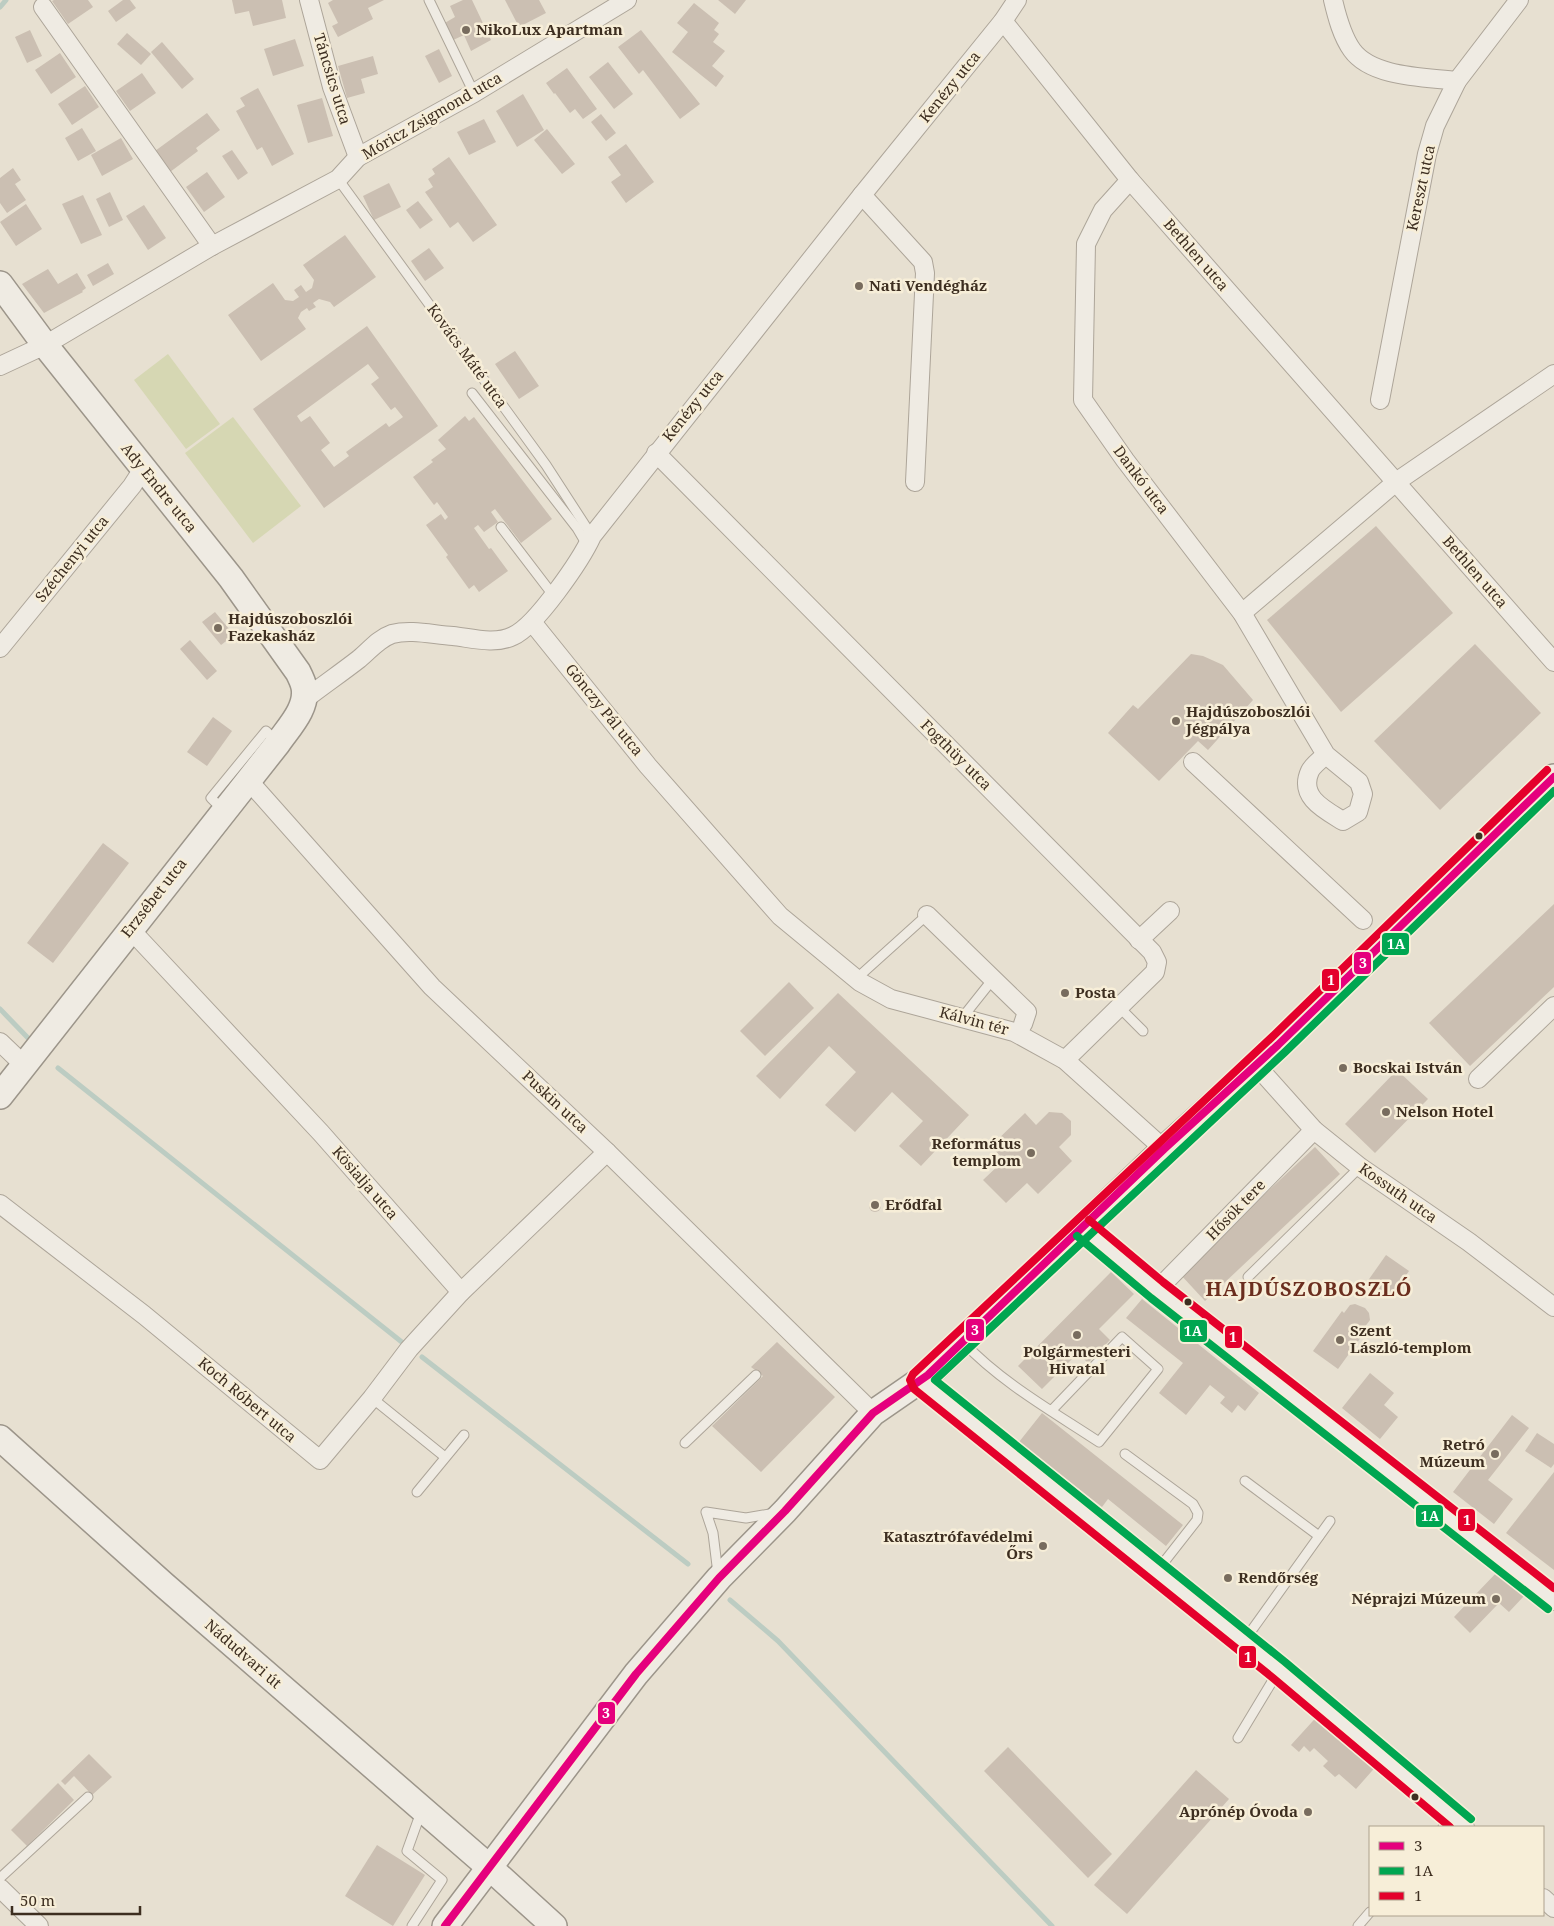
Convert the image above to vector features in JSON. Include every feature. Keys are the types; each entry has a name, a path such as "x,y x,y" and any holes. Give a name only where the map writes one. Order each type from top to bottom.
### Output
{"main road":[{"name":"Ady Endre utca","path":"0,284 143,469 231,578 298,672 304,687 304,700"},
{"name":"Erzsébet utca","path":"0,1096 278,743 299,713 304,700"},
{"path":"445,1926 636,1674 719,1578 785,1511 873,1414 924,1378 963,1342 1256,1065 1554,776"},
{"name":"Nádudvari út","path":"0,1438 422,1810 490,1866 554,1926"}],"street":[{"name":"Táncsics utca","path":"309,0 332,87 358,157"},
{"name":"Móricz Zsigmond utca","path":"0,366 45,344 212,246 338,179 358,157 474,93 627,0"},
{"name":"Kenézy utca","path":"532,622 553,595 590,540 656,453 1003,21 1017,0"},
{"path":"1333,0 1345,37 1353,52 1366,63 1379,69 1401,74 1457,80"},
{"name":"Kereszt utca","path":"1380,400 1427,154 1436,126 1457,80 1519,0"},
{"path":"43,7 212,246"},
{"name":"Bethlen utca","path":"1003,21 1130,180 1554,662"},
{"name":"Dankó utca","path":"1130,180 1103,210 1086,244 1083,400 1125,460 1242,613 1326,754"},
{"path":"862,195 923,262 925,273 915,482"},
{"path":"1242,613 1396,482 1554,374"},
{"name":"Fogthüy utca","path":"656,453 1152,952 1157,962 1155,972 1065,1060"},
{"name":"Széchenyi utca","path":"0,648 132,486 143,469"},
{"path":"304,700 360,658 372,646 390,635 406,632 496,640 513,636 532,622"},
{"name":"Gönczy Pál utca","path":"532,622 648,766 780,916 856,979"},
{"path":"1193,762 1363,920"},
{"name":"Puskin utca","path":"248,780 432,987 607,1152 873,1414"},
{"path":"1137,938 1170,911"},
{"path":"927,915 1026,1012 1023,1024"},
{"name":"Kösialja utca","path":"130,929 321,1133 461,1292"},
{"name":"Kálvin tér","path":"856,979 891,999 1014,1032 1065,1060 1164,1150"},
{"path":"1478,1079 1551,1015"},
{"path":"0,1042 24,1065"},
{"name":"Kossuth utca","path":"1256,1065 1314,1130 1360,1167 1469,1242 1554,1307"},
{"name":"Hősök tere","path":"1157,1290 1314,1130"},
{"path":"461,1292 607,1152"},
{"name":"Koch Róbert utca","path":"0,1204 144,1315 320,1460 372,1398 409,1349 461,1292"},
{"path":"1083,1228 1157,1290 1554,1601"},
{"path":"924,1378 1279,1670 1454,1823"},
{"path":"0,1888 39,1926"},
{"path":"1544,1899 1554,1908"}],"lane":[{"path":"429,0 474,93"},
{"name":"Kovács Máté utca","path":"338,179 541,457 590,540"},
{"path":"472,393 577,528 590,540"},
{"path":"501,527 553,595"},
{"path":"224,810 211,798 266,731 278,743"},
{"path":"856,979 927,915"},
{"path":"962,1018 993,979"},
{"path":"1119,1007 1144,1031"},
{"path":"1248,1277 1360,1167"},
{"path":"963,1342 978,1357 1006,1379 1099,1442 1158,1369 1122,1337 1052,1410"},
{"path":"685,1443 756,1375"},
{"path":"372,1398 445,1456"},
{"path":"417,1492 464,1435"},
{"path":"1125,1454 1194,1504 1198,1513 1197,1520 1157,1571"},
{"path":"1245,1481 1319,1536"},
{"path":"719,1578 713,1533 706,1512 746,1518 785,1511"},
{"path":"1244,1641 1330,1521"},
{"path":"1238,1738 1279,1670"},
{"path":"0,1878 88,1797"},
{"path":"412,1926 442,1880 407,1851 422,1810"},
{"path":"1358,1926 1369,1913"}],"green space":[{"path":"168,354 220,424 186,449 134,380"},
{"path":"233,417 301,506 253,543 185,453"}],"building":[{"path":"88,0 93,7 68,24 52,1"},
{"path":"123,0 130,0 136,8 116,22 108,11"},
{"path":"232,0 282,0 286,18 253,26 249,11 235,14"},
{"path":"333,0 384,0 368,8 373,19 338,37 332,26 338,23 328,3"},
{"name":"NikoLux Apartman","path":"463,0 472,0 491,40 471,51 464,35 451,41 443,24 455,17 450,6"},
{"path":"505,0 539,0 546,13 519,27"},
{"path":"718,0 746,0 735,14"},
{"path":"694,3 719,23 714,30 719,34 713,42 725,51 712,66 724,76 716,87 672,52 688,32 677,23"},
{"path":"30,30 42,56 27,63 15,37"},
{"path":"641,30 700,104 680,119 643,70 639,74 618,47"},
{"path":"127,33 151,54 141,65 117,44"},
{"path":"295,39 304,66 273,76 264,49"},
{"path":"162,42 194,79 182,89 151,52"},
{"path":"439,49 452,76 439,83 425,56"},
{"path":"60,53 76,77 51,94 35,70"},
{"path":"373,56 378,74 361,79 365,93 347,98 338,66"},
{"path":"608,62 633,94 614,109 589,77"},
{"path":"567,68 597,109 583,119 575,109 570,113 546,83"},
{"path":"142,73 156,93 130,111 116,91"},
{"path":"85,86 99,107 72,125 58,104"},
{"path":"258,88 294,154 272,166 262,147 257,150 236,111 245,106 240,98"},
{"path":"523,94 544,130 517,147 496,111"},
{"path":"322,98 333,136 308,143 297,105"},
{"path":"207,113 220,130 196,148 198,151 170,172 155,151"},
{"path":"601,114 616,133 606,141 591,122"},
{"path":"484,119 496,142 469,155 457,132"},
{"path":"82,128 96,151 78,161 65,138"},
{"path":"547,129 575,164 562,174 534,140"},
{"path":"121,138 133,159 102,176 91,155"},
{"path":"626,144 654,182 626,203 611,182 621,175 608,157"},
{"path":"232,150 248,173 238,180 222,156"},
{"path":"449,157 497,225 473,242 458,222 450,228 425,192 433,187 428,179 435,174 432,169"},
{"path":"13,168 21,180 15,184 26,200 7,213 0,203 0,178"},
{"path":"207,172 225,197 204,212 186,187"},
{"path":"389,183 401,207 374,220 363,196"},
{"path":"110,192 123,220 109,227 96,199"},
{"path":"83,195 102,235 81,244 62,204"},
{"path":"418,201 433,220 420,229 406,210"},
{"path":"26,204 42,229 16,246 0,222"},
{"path":"144,205 166,238 148,250 126,216"},
{"path":"345,235 376,277 334,307 330,302 319,299 313,303 316,307 309,311 307,308 301,312 298,318 306,329 261,361 228,315 273,283 285,300 293,301 299,297 294,290 301,285 306,292 312,288 314,280 303,265"},
{"path":"429,248 444,268 425,281 411,261"},
{"path":"108,263 114,274 93,286 87,275"},
{"path":"48,269 58,284 77,273 86,288 83,292 44,313 22,284"},
{"path":"367,326 438,426 324,508 253,409","holes":["368,364 379,378 371,384 391,410 395,407 403,417 389,427 386,423 346,452 349,456 334,467 321,450 330,443 310,416 301,422 297,416"]},
{"path":"515,351 539,386 519,399 495,364"},
{"path":"465,416 469,421 474,417 552,519 521,543 495,509 491,512 498,522 484,532 478,525 474,528 508,571 479,592 474,585 469,589 446,557 448,555 426,525 441,514 445,520 448,517 437,502 434,505 413,477 433,462 431,460 446,449 438,440"},
{"path":"1376,526 1453,613 1341,712 1267,620"},
{"name":"Hajdúszoboszlói Fazekasház","path":"215,612 234,635 221,645 202,622"},
{"path":"190,640 217,671 207,680 180,649"},
{"path":"1475,644 1541,713 1440,810 1374,741"},
{"name":"Hajdúszoboszlói Jégpálya","path":"1191,654 1203,656 1223,665 1253,700 1208,750 1198,741 1159,781 1108,733 1133,705 1138,709"},
{"path":"213,717 232,731 207,766 187,752"},
{"path":"103,843 129,863 53,963 27,943"},
{"path":"1554,904 1554,987 1470,1066 1429,1023"},
{"path":"789,982 814,1008 765,1056 740,1031"},
{"path":"838,993 969,1115 921,1166 899,1146 923,1121 892,1092 855,1132 825,1105 856,1072 829,1046 780,1099 756,1076"},
{"name":"Nelson Hotel","path":"1397,1070 1428,1099 1375,1153 1345,1124"},
{"name":"Református templom","path":"1049,1112 1062,1113 1071,1121 1071,1135 1059,1147 1072,1161 1038,1194 1027,1183 1006,1203 983,1180 1004,1160 991,1146 1025,1113 1036,1125"},
{"path":"1315,1147 1340,1174 1205,1301 1180,1274"},
{"path":"877,1200 880,1201 880,1211 873,1212 870,1211 869,1204 870,1201"},
{"path":"1386,1255 1409,1271 1390,1298 1367,1282"},
{"name":"Polgármesteri Hivatal","path":"1111,1272 1134,1294 1099,1329 1110,1340 1088,1363 1078,1353 1042,1389 1018,1366"},
{"path":"1142,1299 1259,1393 1245,1411 1238,1405 1232,1413 1220,1403 1225,1397 1210,1385 1186,1415 1159,1393 1183,1363 1126,1318"},
{"name":"Szent László-templom","path":"1355,1304 1365,1308 1369,1313 1370,1320 1364,1328 1367,1329 1338,1369 1313,1351 1342,1311 1344,1313 1350,1305"},
{"path":"777,1342 835,1397 761,1472 712,1426 763,1376 751,1367"},
{"path":"1370,1373 1394,1393 1384,1405 1398,1417 1380,1439 1342,1408"},
{"path":"1042,1413 1183,1525 1166,1546 1108,1499 1102,1507 1019,1442"},
{"name":"Retró Múzeum","path":"1512,1415 1529,1428 1488,1480 1513,1499 1494,1524 1453,1492"},
{"path":"1537,1433 1554,1444 1554,1464 1551,1468 1525,1451"},
{"path":"1554,1472 1554,1570 1506,1533"},
{"name":"Néprajzi Múzeum","path":"1498,1571 1524,1596 1509,1612 1499,1603 1470,1633 1454,1617"},
{"path":"1322,1711 1379,1763 1356,1789 1339,1774 1335,1777 1323,1766 1328,1761 1314,1748 1310,1752 1304,1746 1299,1752 1291,1745"},
{"path":"1008,1747 1112,1854 1088,1878 984,1771"},
{"path":"89,1754 112,1777 92,1795 74,1776 65,1785 61,1781"},
{"path":"1196,1770 1229,1799 1127,1914 1094,1885"},
{"path":"58,1783 74,1800 27,1846 11,1830"},
{"path":"377,1845 425,1875 393,1926 345,1896"}],"waterway":[{"path":"0,7 6,0"},
{"path":"0,1009 28,1038"},
{"path":"58,1068 403,1343"},
{"path":"422,1357 688,1564"},
{"path":"730,1600 778,1641 1052,1926"}],"transit line":[{"name":"1","path":"1449,1826 1273,1678 914,1389 910,1380 913,1374 1271,1038 1547,770"},
{"name":"3","path":"445,1926 636,1674 719,1578 785,1511 873,1413 928,1375 1164,1149 1278,1045 1554,777"},
{"name":"1A","path":"1471,1819 1285,1662 935,1380 1285,1052 1554,791"},
{"name":"1","path":"1089,1220 1163,1282 1554,1588"},
{"name":"1A","path":"1077,1236 1151,1298 1548,1609"}],"place":[{"name":"NikoLux Apartman","path":"466,30"},
{"name":"Nati Vendégház","path":"859,286"},
{"name":"Hajdúszoboszlói Fazekasház","path":"218,628"},
{"name":"Hajdúszoboszlói Jégpálya","path":"1176,721"},
{"name":"Posta","path":"1065,993"},
{"name":"Bocskai István","path":"1343,1068"},
{"name":"Nelson Hotel","path":"1386,1112"},
{"name":"Református templom","path":"1031,1153"},
{"name":"Erődfal","path":"875,1205"},
{"name":"Polgármesteri Hivatal","path":"1077,1335"},
{"name":"Szent László-templom","path":"1340,1340"},
{"name":"Retró Múzeum","path":"1495,1454"},
{"name":"Katasztrófavédelmi Őrs","path":"1043,1546"},
{"name":"Rendőrség","path":"1228,1578"},
{"name":"Néprajzi Múzeum","path":"1496,1599"},
{"name":"Aprónép Óvoda","path":"1308,1812"}],"district":[{"name":"HAJDÚSZOBOSZLÓ","path":"1309,1289"}]}
